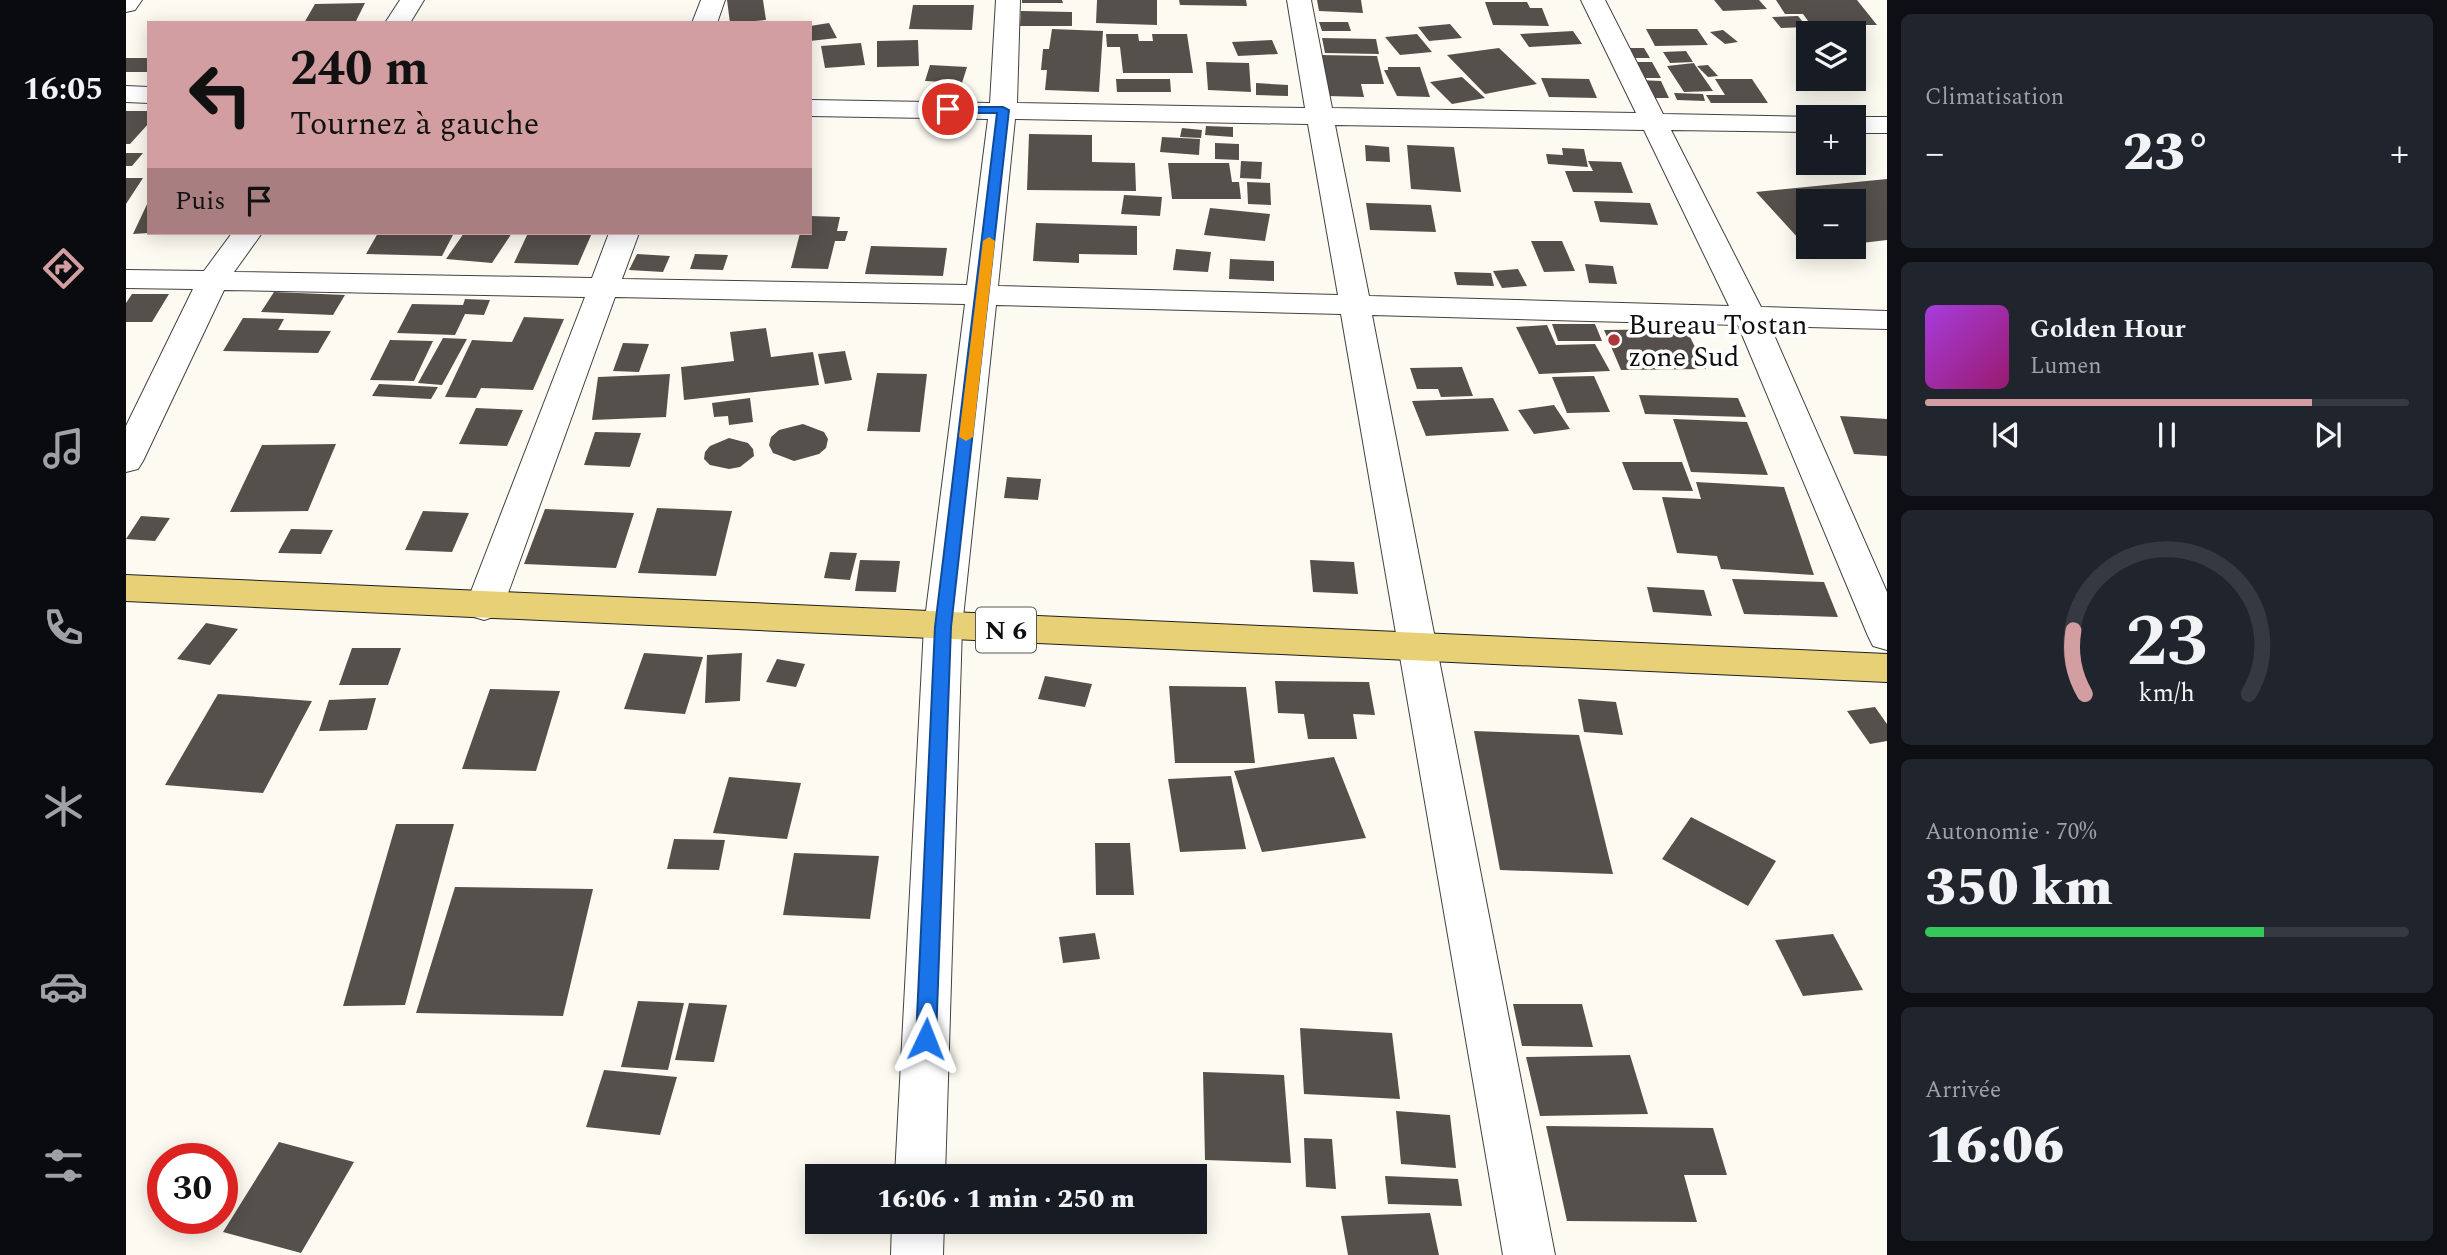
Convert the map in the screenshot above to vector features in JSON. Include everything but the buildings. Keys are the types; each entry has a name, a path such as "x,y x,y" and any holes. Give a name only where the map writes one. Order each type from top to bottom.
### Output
{"main road":[{"name":"N 6","path":"126,588 484,607 1887,668"}],"street":[{"path":"126,5 131,0"},
{"path":"398,21 412,0"},
{"path":"705,21 713,0"},
{"path":"921,1164 943,627 1003,110 1008,0"},
{"path":"1299,0 1323,115 1529,1255"},
{"path":"1593,0 1750,316 1887,636"},
{"path":"126,94 147,94"},
{"path":"812,108 1323,115 1656,124 1796,124"},
{"path":"1866,125 1887,125"},
{"path":"126,461 213,280 246,235"},
{"path":"484,607 623,235"},
{"path":"126,279 603,286 1887,320"},
{"path":"917,1255 918,1234"}],"slow traffic":[{"path":"966,437 989,241"}],"place":[{"name":"Bureau Tostan zone Sud","path":"1614,340"}],"route":[{"path":"926,1039 943,627 1003,110 948,109"}]}
